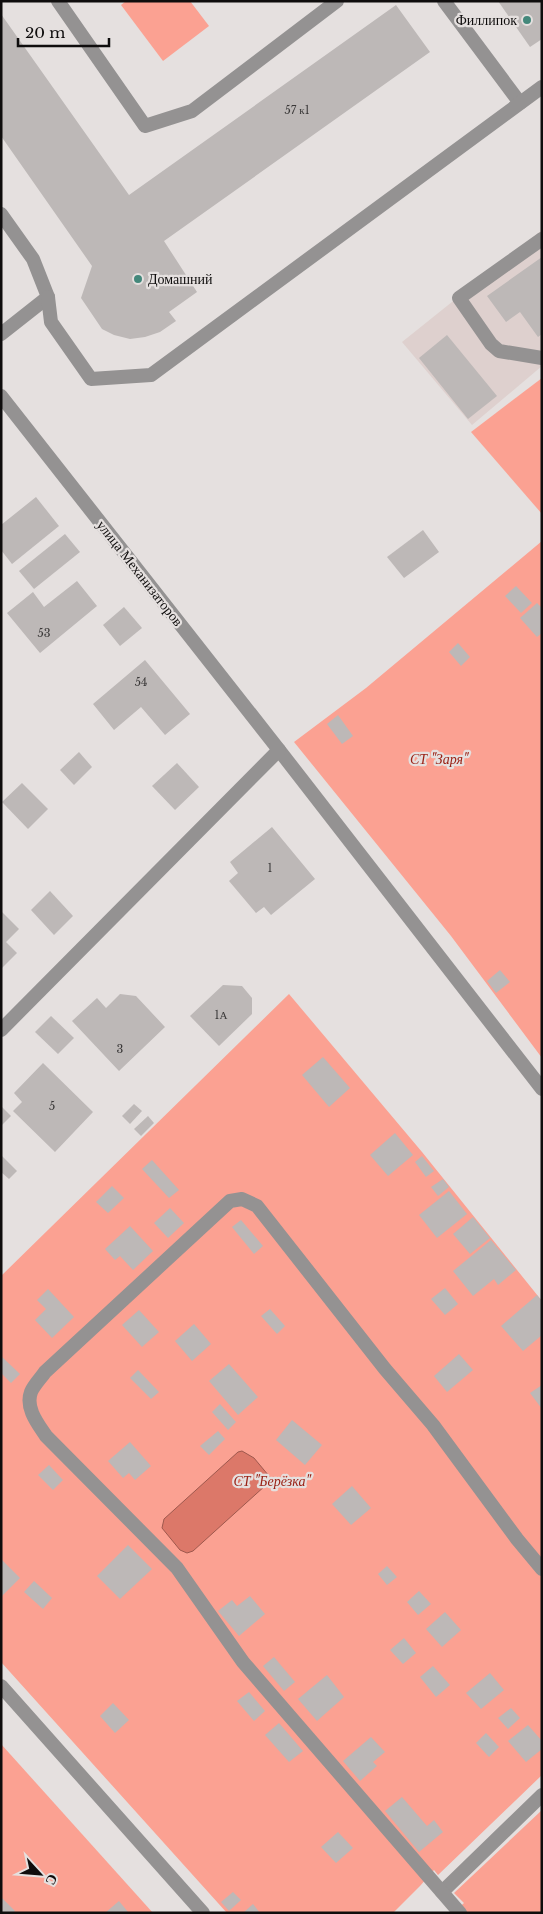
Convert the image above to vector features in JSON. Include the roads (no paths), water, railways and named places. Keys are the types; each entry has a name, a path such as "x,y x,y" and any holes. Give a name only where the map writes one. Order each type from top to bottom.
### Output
{"street":[{"path":"58,1 145,126 192,111 337,1"},
{"path":"444,1 520,103"},
{"path":"1,214 33,259 48,298 51,322 91,379 152,375 542,87"},
{"path":"542,239 458,298 491,344 499,351 542,358"},
{"path":"1,334 48,298"},
{"name":"улица Механизаторов","path":"1,396 542,1089"},
{"path":"1,1030 279,750"},
{"path":"460,1913 243,1662 178,1568 46,1436 33,1415 31,1393 46,1372 230,1201 242,1199 257,1206 385,1369 433,1426 517,1539 542,1569"},
{"path":"1,1686 203,1913"},
{"path":"442,1892 542,1795"}],"place":[{"name":"Филлипок","path":"527,20"},
{"name":"Домашний","path":"138,279"}],"park label":[{"name":"СТ \"Заря\"","path":"439,759"},
{"name":"СТ \"Берёзка\"","path":"272,1481"}]}
